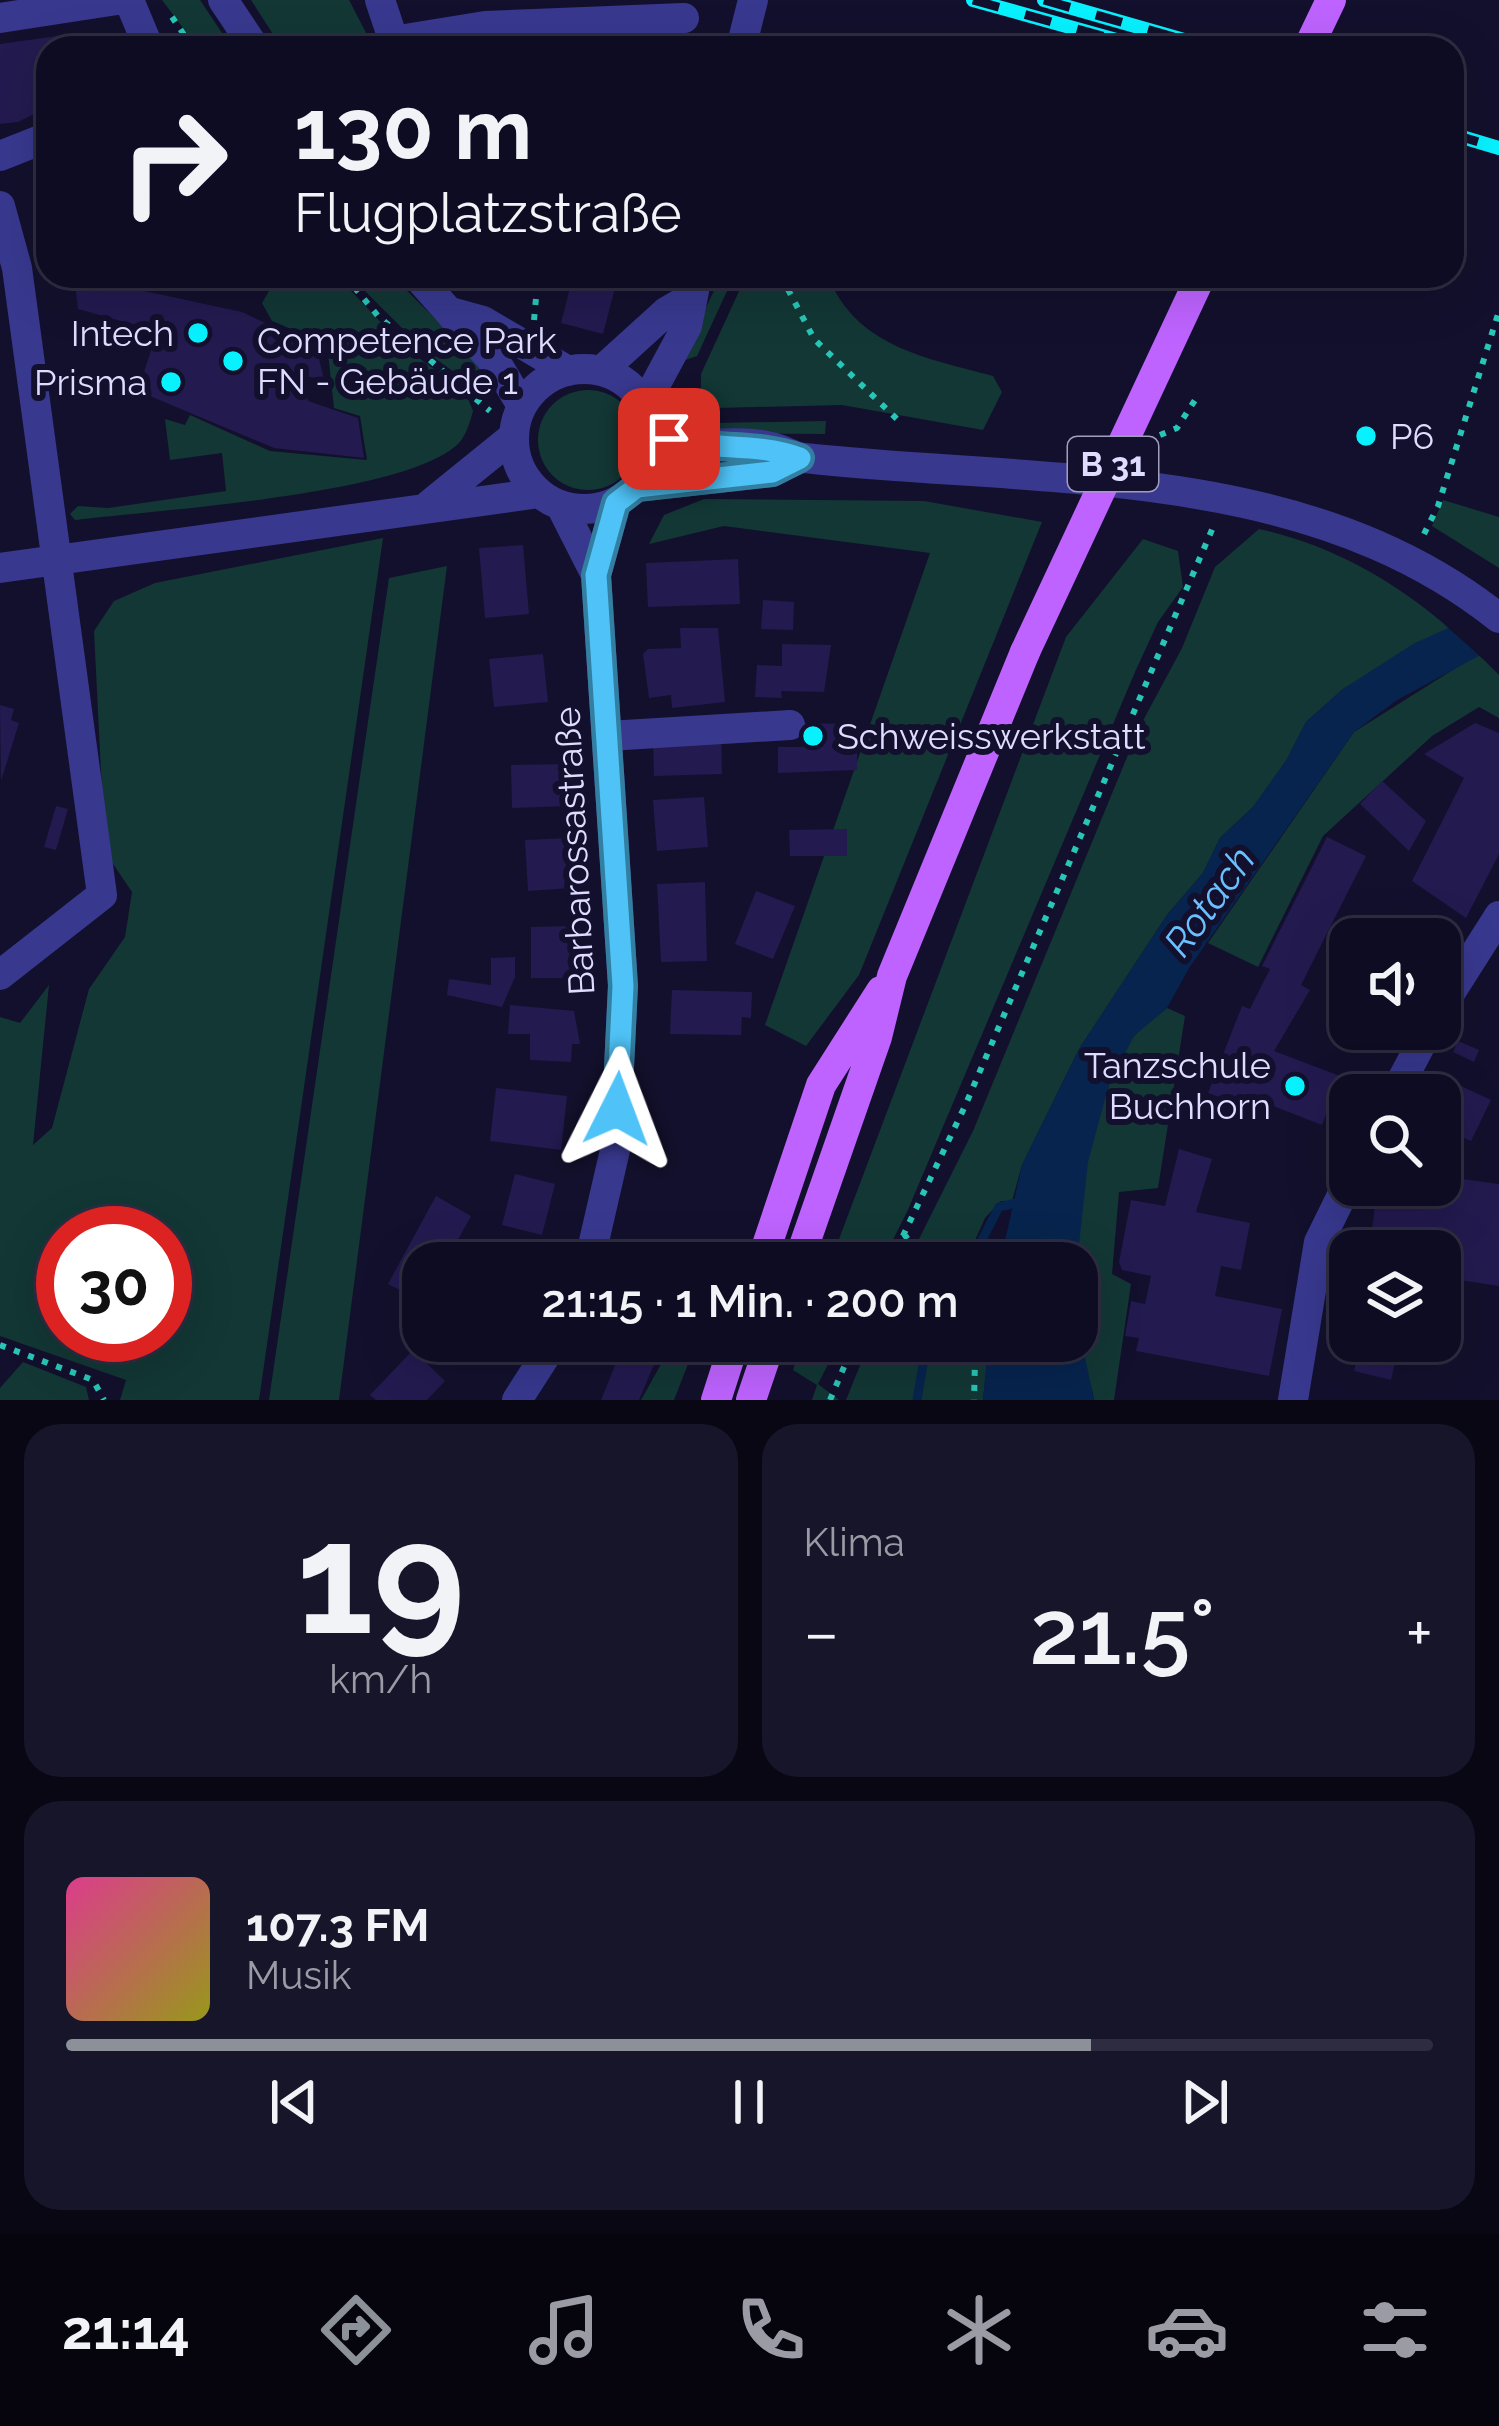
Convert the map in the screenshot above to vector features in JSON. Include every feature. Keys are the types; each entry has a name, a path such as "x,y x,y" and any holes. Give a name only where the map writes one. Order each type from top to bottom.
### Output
{"main road":[{"path":"1314,36 1330,0"},
{"name":"B 31","path":"805,1242 892,976 1025,652 1195,288"},
{"name":"B 31","path":"768,1242 821,1085 892,976"},
{"path":"716,1400 728,1362"},
{"path":"751,1400 765,1362"}],"street":[{"path":"0,18 116,0"},
{"path":"129,0 144,36"},
{"path":"223,0 247,36"},
{"path":"380,0 392,36"},
{"path":"744,36 753,0"},
{"path":"437,36 484,26 684,18"},
{"path":"0,156 36,141"},
{"path":"0,206 17,268 101,895 0,975"},
{"path":"429,288 518,391 524,476 550,500"},
{"path":"602,371 692,288"},
{"path":"626,495 648,470 650,418 687,326 693,288"},
{"path":"454,313 483,321 568,371"},
{"path":"429,505 518,421 534,390 568,371 602,371 634,389 650,418 696,446 769,446 800,458 989,470 1222,498 1420,548 1499,618"},
{"path":"0,568 388,516 429,505 550,500 579,510 626,495 772,472 800,458"},
{"name":"Barbarossastraße","path":"594,1242 615,1150 623,986 596,575 626,495"},
{"name":"Barbarossastraße","path":"550,500 596,575"},
{"path":"608,736 790,725"},
{"path":"1461,976 1499,916"},
{"path":"1293,1400 1318,1242 1336,1206"},
{"path":"517,1400 541,1362"}],"path":[{"path":"170,15 185,36"},
{"path":"355,288 378,316 473,394 482,409 518,421"},
{"path":"533,336 537,288"},
{"path":"787,288 814,339 900,422"},
{"path":"1420,548 1444,488 1499,310"},
{"path":"1159,435 1178,428 1195,400"},
{"path":"900,1242 1207,551 1222,498"},
{"path":"904,1234 910,1242"},
{"path":"0,1345 93,1380 104,1400"},
{"path":"830,1400 846,1362"},
{"path":"974,1400 975,1362"}],"green space":[{"path":"162,0 200,0 224,36 189,36"},
{"path":"251,0 349,0 368,36 274,36"},
{"path":"271,288 348,288 405,348 465,391 473,411 461,441 430,461 335,488 75,520 70,514 78,506 108,508 226,491 222,453 170,460 165,419 185,425 190,415 270,451 367,460 360,416 334,408 327,344 272,321 262,303"},
{"path":"362,288 404,288 489,372 469,383 425,351"},
{"path":"715,288 728,288 697,356 680,362"},
{"path":"740,288 834,288 856,319 875,334 919,355 993,376 1002,392 983,430 842,405 717,408 701,388 701,374"},
{"path":"588,390 616,398 630,412 638,440 630,468 616,482 588,490 560,482 546,468 538,440 546,412 560,398"},
{"path":"826,421 825,434 705,433 715,423"},
{"path":"704,499 924,501 1042,522 859,975 806,1046 765,1025 930,553 724,526 649,544 664,515"},
{"path":"1443,500 1499,517 1499,568 1432,526"},
{"path":"1259,529 1286,536 1360,566 1449,628 1343,689 1306,722 1286,761 1253,807 1220,838 1203,873 1167,915 1079,1049 1022,1165 1012,1201 1001,1201 985,1218 974,1242 918,1242 973,1131 1139,728 1182,648 1215,567"},
{"path":"383,538 259,1400 120,1400 126,1380 74,1362 192,1362 192,1206 36,1206 36,1349 0,1336 0,1017 20,1023 49,985 33,1145 52,1128 89,989 125,937 132,892 105,852 94,631 114,601 155,583"},
{"path":"1143,539 1178,551 1183,587 1158,622 1135,672 907,1212 892,1242 838,1242 1066,637"},
{"path":"447,566 339,1400 269,1400 389,578"},
{"path":"1478,654 1499,675 1499,718 1479,707 1432,736 1323,836 1258,967 1208,943 1354,732"},
{"path":"1167,1008 1185,1016 1158,1188 1119,1192 1112,1274 1131,1284 1114,1400 1094,1400 1083,1362 1098,1362 1098,1242 1076,1242 1077,1232 1102,1105 1135,1035"},
{"path":"23,1362 86,1387 89,1400 0,1400 0,1388"},
{"path":"662,1362 689,1362 674,1400 641,1400"},
{"path":"796,1362 829,1362 818,1384 839,1400 812,1400 817,1385 793,1370"},
{"path":"861,1362 924,1362 924,1368 926,1362 987,1362 983,1400 846,1400"}],"water":[{"name":"Rotach","path":"1499,605 1499,645 1397,700 1354,732 1189,968 1167,1008 1134,1036 1109,1084 1088,1162 1079,1242 1005,1242 1022,1165 1079,1049 1167,915 1203,873 1220,838 1253,807 1286,761 1306,722 1343,689 1413,644"},
{"path":"987,1362 1086,1362 1094,1400 983,1400"}],"pier":[{"path":"1499,599 1499,652 1483,659 1444,624"}],"building":[{"path":"36,39 36,113 18,122 0,124 0,44"},
{"name":"Competence Park FN - Gebäude 1","path":"75,288 130,288 242,312 316,347 324,379 303,376 308,401 358,418 364,458 274,448 138,391 157,331 78,309"},
{"path":"570,288 615,288 603,334 561,323"},
{"path":"523,545 529,614 485,618 479,548"},
{"path":"738,559 740,604 648,607 646,563"},
{"path":"763,600 794,602 793,630 761,629"},
{"path":"680,628 718,628 725,702 672,708 671,695 649,698 643,654 648,649 681,648"},
{"path":"782,644 831,645 824,692 781,691 782,698 755,697 757,665 782,666"},
{"path":"543,654 548,702 494,707 489,659"},
{"path":"0,705 14,709 11,720 19,723 1,781"},
{"path":"803,723 848,724 848,728 866,732 866,739 857,739 857,770 778,773 778,747 803,747"},
{"path":"1475,723 1499,733 1499,854 1466,918 1412,881 1464,778 1424,754"},
{"path":"721,734 722,774 654,776 653,735"},
{"path":"567,764 569,806 512,808 511,765"},
{"path":"1382,781 1426,821 1409,851 1360,804"},
{"path":"704,797 708,847 657,851 653,800"},
{"path":"56,806 68,809 56,850 44,847"},
{"path":"847,829 847,856 790,856 789,830"},
{"path":"1327,837 1366,856 1335,918 1329,918 1329,929 1301,985 1310,990 1274,1051 1335,1074 1329,1074 1329,1106 1322,1125 1250,1097 1246,1107 1208,1093 1242,1006 1250,1009 1270,969 1262,966"},
{"path":"568,838 571,888 528,891 525,840"},
{"path":"705,882 707,961 661,962 657,884"},
{"path":"756,891 795,906 773,959 735,944"},
{"path":"573,926 574,978 531,978 531,927"},
{"path":"515,957 515,977 502,1007 447,995 449,979 491,985 491,958"},
{"path":"672,990 752,992 751,1018 742,1017 741,1035 670,1034"},
{"path":"510,1005 574,1011 580,1044 572,1044 571,1062 530,1060 530,1034 508,1034"},
{"path":"1461,1042 1479,1050 1474,1062 1453,1052 1461,1050"},
{"path":"1461,1086 1491,1100 1471,1141 1461,1136"},
{"path":"496,1088 567,1096 561,1150 490,1141"},
{"path":"1179,1149 1212,1159 1196,1212 1250,1223 1241,1270 1221,1266 1215,1296 1282,1309 1269,1376 1136,1351 1139,1338 1125,1336 1131,1301 1145,1304 1151,1276 1122,1270 1119,1262 1131,1200 1165,1206"},
{"path":"515,1174 555,1184 542,1235 502,1225"},
{"path":"1461,1179 1499,1184 1499,1286 1461,1280 1461,1230 1372,1230 1375,1206 1461,1206"},
{"path":"436,1196 471,1216 457,1242 411,1242"},
{"path":"402,1258 402,1291 388,1284"},
{"path":"402,1362 425,1362 445,1381 427,1400 376,1400 370,1395"},
{"path":"616,1362 655,1362 639,1400 601,1400"},
{"path":"1356,1362 1395,1362 1391,1380 1354,1371"}],"waterway":[{"path":"981,1242 999,1207 1020,1202"},
{"path":"917,1400 923,1362"}],"railway":[{"path":"973,0 1102,36"},
{"path":"1044,0 1170,36"},
{"path":"1464,138 1499,148"}],"place":[{"name":"Intech","path":"198,333"},
{"name":"Competence Park FN - Gebäude 1","path":"233,361"},
{"name":"Prisma","path":"171,382"},
{"name":"P6","path":"1366,436"},
{"name":"Schweisswerkstatt","path":"813,736"},
{"name":"Tanzschule Buchhorn","path":"1295,1086"}],"route":[{"path":"617,1109 623,986 596,575 607,550 616,503 637,487 698,476 772,472 800,458 769,446 696,446 669,439"}]}
